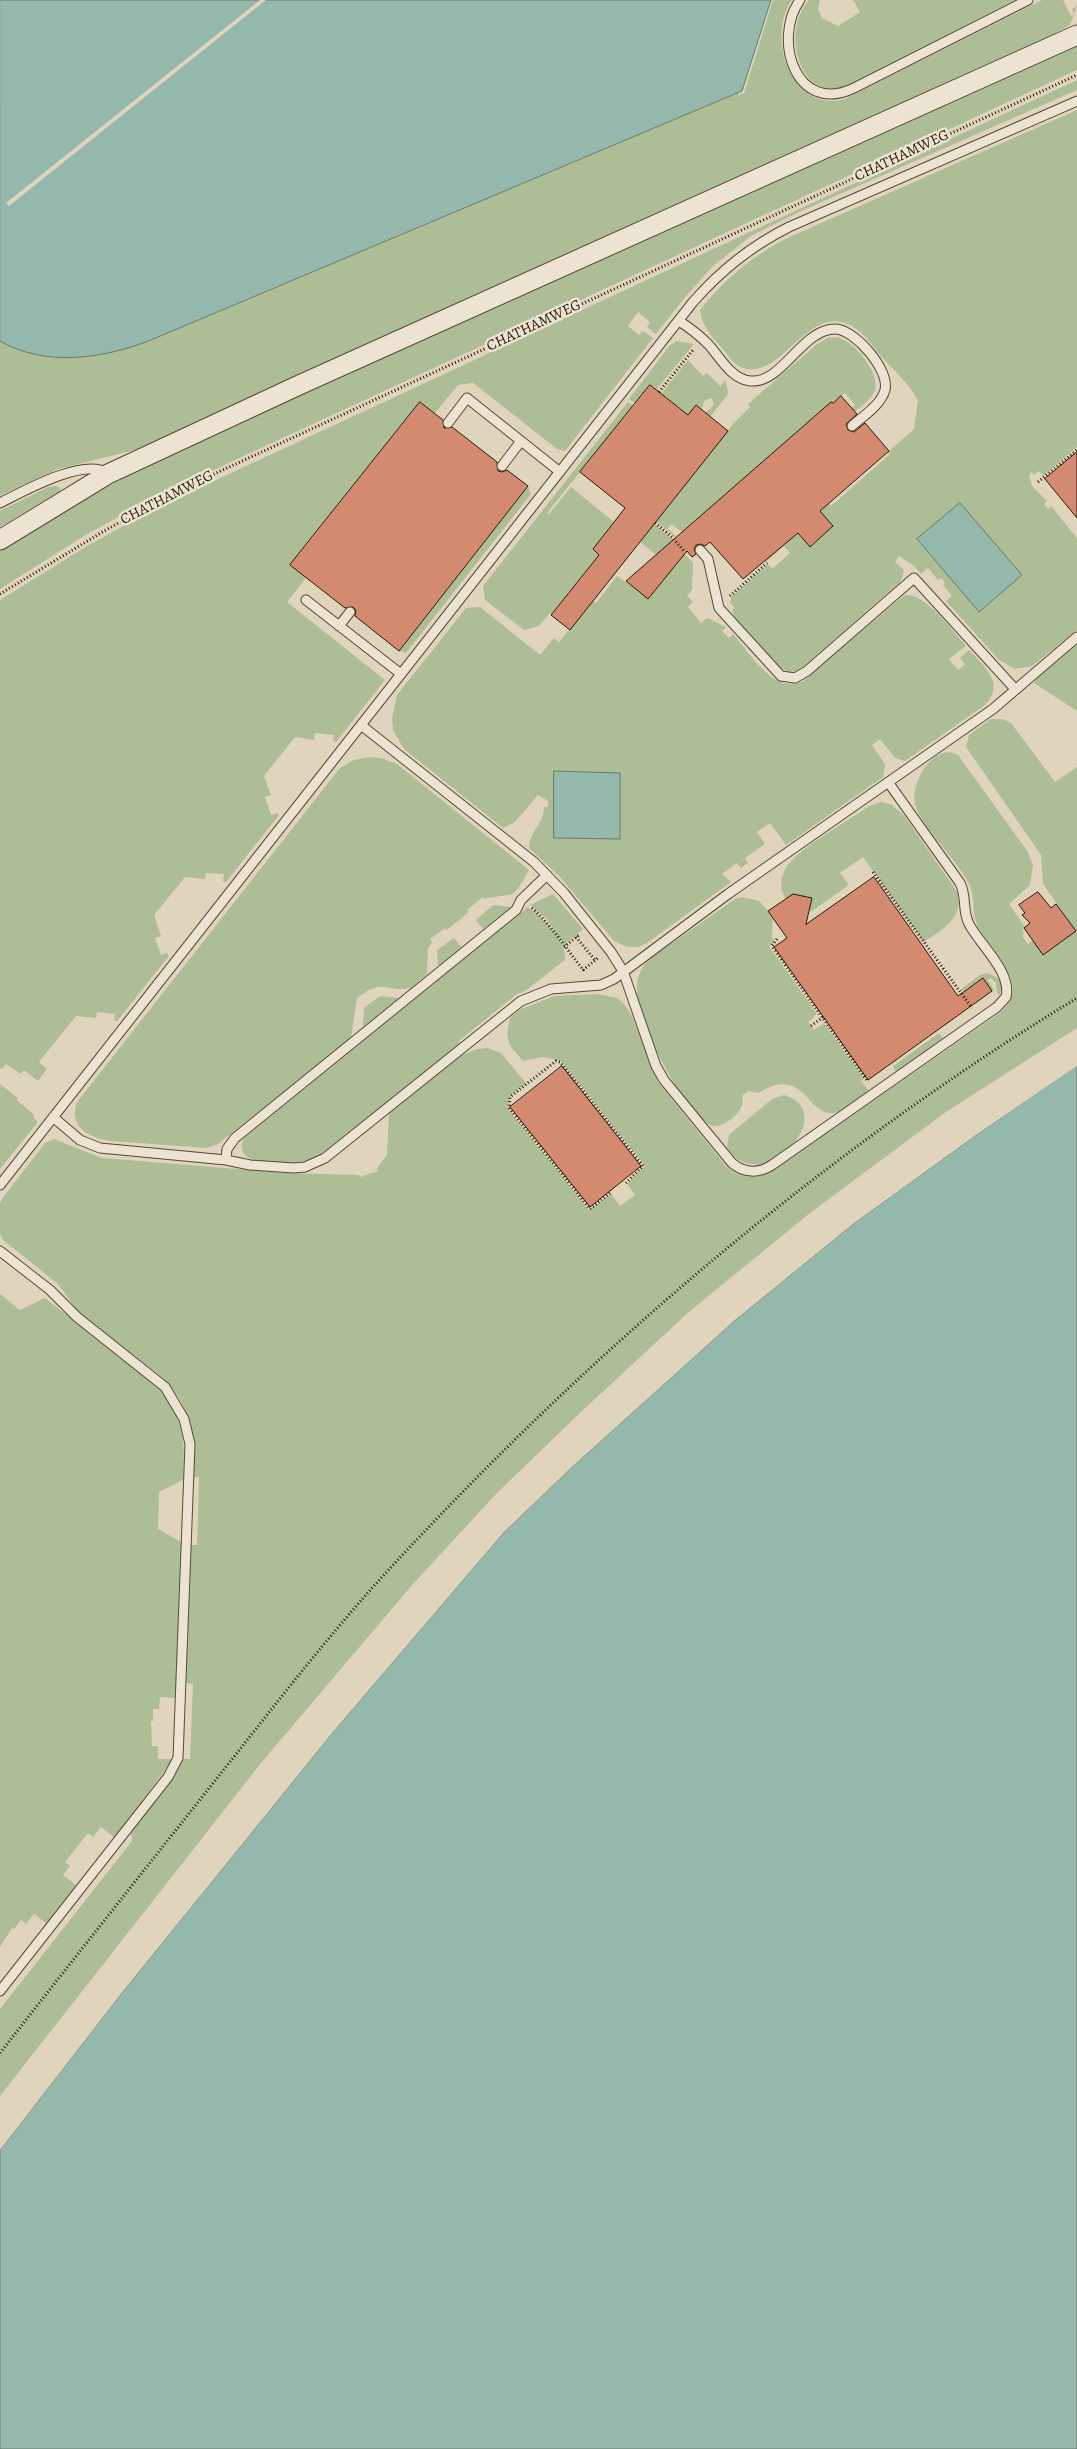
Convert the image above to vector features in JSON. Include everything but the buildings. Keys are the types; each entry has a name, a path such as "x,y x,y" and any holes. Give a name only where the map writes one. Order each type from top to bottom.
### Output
{"street":[{"path":"0,540 108,474 306,382 1077,35"}],"lane":[{"path":"800,0 790,19 788,29 788,40 794,65 799,78 808,88 823,95 831,95 854,88 1028,0"},
{"path":"0,1185 678,321 723,270 768,237 1077,101"},
{"path":"678,321 702,339 736,375 750,381 772,374 813,337 825,331 836,329 852,335 879,365 886,384 885,390 876,404 852,426"},
{"path":"448,423 467,398 560,472"},
{"path":"502,466 522,441"},
{"path":"0,503 61,475 95,469 108,474"},
{"path":"700,550 708,559 718,606 776,673 788,679 795,678 807,671 914,578 1015,690"},
{"path":"306,600 401,674"},
{"path":"339,626 350,612"},
{"path":"53,1117 80,1140 100,1148 226,1160 250,1165 294,1168 316,1164 521,1001 551,989 596,985 614,979 735,889 993,709 1077,637"},
{"path":"361,726 547,875 606,944 623,971 661,1075 732,1163 739,1168 752,1172 765,1169 1003,1003 1008,990 1006,979 967,922 965,895 960,883 888,782"},
{"path":"226,1160 227,1149 235,1138 516,910 521,900 547,875"},
{"path":"0,1251 50,1290 77,1317 166,1387 180,1409 190,1444 178,1758 168,1777 0,1991"}],"path":[{"name":"CHATHAMWEG","path":"0,594 104,531 173,493 1077,76"},
{"path":"659,392 702,339"},
{"path":"1038,482 1077,450"},
{"path":"655,523 672,537"},
{"path":"718,606 767,563"},
{"path":"873,872 980,1019"},
{"path":"521,900 547,920 563,946 596,985"},
{"path":"576,937 595,960"},
{"path":"777,939 772,946 875,1093"},
{"path":"0,2052 234,1756 362,1601 546,1408 632,1329 836,1162 1034,1024 1077,998"},
{"path":"811,1026 823,1017"},
{"path":"610,1193 590,1209 509,1108 510,1097 556,1061 560,1062 644,1166 626,1183"}],"green space":[{"path":"773,0 792,0 785,15 782,32 783,51 788,68 797,83 810,95 826,100 845,99 1042,0 1063,0 1071,16 1074,14 1072,9 1077,6 1070,25 1038,43 135,450 58,469 0,496 0,341 18,350 37,355 75,357 114,351 152,340 738,93 739,95 744,93"},
{"path":"809,0 820,0 818,9 822,18 838,26 860,12 853,0 1015,0 847,85 834,89 823,88 814,83 806,75 800,64 795,41 797,25 800,14"},
{"path":"1077,46 1077,70 151,499 84,536 0,589 0,550 83,500 163,457"},
{"path":"1077,80 1077,90 799,212 751,236 713,266 656,334 647,327 650,322 638,312 628,326 639,335 643,331 653,338 565,451 557,449 473,383 458,385 435,413 420,402 290,565 306,578 287,602 385,680 336,742 333,741 334,735 315,733 314,740 295,737 267,772 264,776 271,795 265,797 271,815 277,813 279,815 226,882 223,881 224,874 206,873 205,879 185,877 154,915 161,936 155,938 161,955 167,953 169,956 117,1021 114,1020 115,1014 97,1012 96,1018 76,1016 39,1062 47,1069 38,1081 24,1070 21,1074 6,1064 2,1069 0,1068 0,600 87,546 160,506"},
{"path":"1077,110 1077,447 1043,476 1039,471 1034,475 1032,472 1029,475 1032,486 1047,501 1044,504 1048,509 1051,506 1077,538 1077,630 1032,666 1015,669 999,660 946,601 952,596 943,585 945,583 941,578 938,580 928,568 921,574 914,566 899,556 895,562 904,570 901,581 805,665 792,672 784,670 760,648 734,616 732,610 735,608 730,603 732,596 768,564 772,569 790,553 784,546 766,562 764,560 780,512 810,547 833,526 803,492 807,479 831,506 889,455 888,452 914,429 918,401 905,382 866,338 850,325 834,321 820,325 807,333 768,365 755,369 737,366 708,331 700,310 739,270 761,253 785,239"},
{"path":"827,338 838,338 845,341 852,345 865,359 874,375 876,383 875,390 868,400 850,415 847,412 855,405 845,393 839,398 846,419 831,402 682,532 671,524 668,529 675,537 656,521 733,424 750,407 748,404 816,345"},
{"path":"677,341 694,344 656,390 650,385 635,403 629,399 670,345"},
{"path":"688,360 703,376 707,373 720,386 726,380 728,394 710,417 705,413 714,405 712,398 704,401 702,410 688,415 661,394"},
{"path":"628,402 633,406 547,513 549,514 571,487 614,522 593,549 601,552 551,614 539,626 524,630 485,600 483,586"},
{"path":"56,486 60,488 60,491 0,527 0,511 48,487"},
{"path":"528,486 531,494 406,653 399,651"},
{"path":"654,524 671,538 693,563 692,590 687,595 693,602 688,607 701,623 707,618 726,627 722,631 729,638 733,634 772,678 792,684 803,681 903,596 911,595 937,613 966,646 949,659 958,670 965,664 960,658 969,650 990,675 993,689 991,697 985,705 905,761 895,758 880,739 872,745 885,764 883,777 786,845 770,823 757,832 765,844 745,858 748,863 741,868 737,863 722,874 731,882 647,943 638,947 627,947 614,941 559,876 529,848 532,836 542,819 544,807 548,807 548,801 538,795 515,822 503,828 404,749 393,730 392,719 397,695 466,608 480,607 540,655 554,638 559,642 593,600 596,603 617,576 649,598 673,568 640,542"},
{"path":"1077,644 1077,711 1034,683 1037,678"},
{"path":"991,719 1002,719 1011,723 1055,782 1077,767 1077,1028 946,1112 810,1213 690,1311 497,1493 413,1584 261,1763 0,2096 0,2009 132,1841 131,1832 170,1783 182,1759 190,1759 193,1684 186,1683 191,1545 197,1545 199,1477 193,1477 194,1444 190,1422 182,1403 172,1388 162,1377 79,1313 58,1284 3,1240 0,1234 0,1203 2,1199 45,1143 54,1139 102,1158 287,1173 359,1175 360,1177 378,1171 377,1168 387,1155 389,1113 462,1055 477,1049 488,1048 501,1053 526,1083 509,1097 508,1109 589,1210 611,1194 620,1206 635,1195 627,1184 645,1166 561,1061 543,1057 523,1061 510,1046 507,1034 510,1018 519,1010 554,996 597,994 617,998 624,1004 632,1016 658,1082 726,1166 736,1173 746,1176 768,1174 1001,1012 1009,1002 1012,991 1011,980 1000,958 978,927 970,886 958,866 925,824 915,804 914,795 920,775 933,759 949,752 958,755 1028,852 1033,865 1030,885 1009,904 1025,927 1022,930 1024,934 1022,936 1028,944 1033,940 1076,931 1043,884 1041,855 966,747 969,735"},
{"path":"370,757 381,758 397,764 529,870 519,887 512,894 484,899 483,897 467,910 469,912 447,930 445,928 430,939 432,942 428,949 427,974 411,988 373,988 357,998 351,1038 218,1144 206,1148 112,1141 96,1138 83,1130 78,1125 76,1118 77,1102 340,768 354,760"},
{"path":"881,802 892,805 905,817 958,893 959,902 954,917 944,928 924,942 863,857 840,873 849,885 812,911 793,906 786,900 782,891 781,881 783,874 795,857 814,842 869,806"},
{"path":"553,894 583,929 564,945 547,919 530,905"},
{"path":"742,897 759,901 773,916 772,937 775,942 769,946 817,1014 808,1022 814,1030 824,1023 864,1079 861,1081 869,1091 840,1111 829,1113 820,1110 797,1089 788,1085 775,1085 759,1093 748,1091 742,1096 741,1107 734,1117 723,1124 712,1126 700,1117 687,1102 662,1062 643,1019 638,1000 637,985 643,966 648,960 735,899"},
{"path":"493,905 511,907 483,929 476,920"},
{"path":"528,907 547,923 558,937 565,952 565,960 525,991 517,994 460,1040 459,1044 444,1057 317,1157 297,1162 269,1163 256,1161 246,1156 242,1149 244,1138"},
{"path":"454,938 461,947 438,966 437,950"},
{"path":"987,973 996,977 1002,983 1000,995 997,993 996,983 990,978 988,980 995,992 992,991 983,978 963,992 961,989 980,975"},
{"path":"380,996 399,998 363,1027 364,1008"},
{"path":"939,1033 943,1038 896,1072 893,1066"},
{"path":"0,1084 18,1098 17,1100 34,1115 33,1118 38,1122 0,1169"},
{"path":"784,1095 800,1105 805,1118 800,1134 789,1148 774,1159 757,1164 741,1161 727,1147 729,1135 772,1099"},
{"path":"0,1294 20,1310 45,1298 157,1385 166,1397 177,1419 181,1430 184,1453 183,1480 159,1492 158,1529 181,1542 176,1698 160,1697 159,1709 153,1709 153,1721 151,1721 152,1746 158,1746 158,1759 172,1759 115,1838 101,1827 93,1837 88,1833 65,1862 70,1866 63,1875 77,1886 47,1924 34,1914 26,1924 21,1920 14,1929 12,1928 0,1947"}],"water":[{"path":"0,0 771,0 742,91 151,340 114,352 76,357 56,357 37,355 0,341"},
{"path":"960,503 1022,575 979,612 917,539"},
{"path":"554,771 620,773 620,839 554,838"},
{"path":"1077,1066 1077,2449 0,2449 0,2150 124,1990 333,1732 504,1532 574,1465 735,1320 853,1224 976,1135"}],"pier":[{"path":"260,0 266,0 9,206 6,203"},
{"path":"1077,1063 1077,1066 976,1135 853,1224 735,1320 574,1465 504,1532 333,1732 124,1990 0,2150 0,2146 122,1988 331,1730 503,1530 572,1463 733,1318 851,1222"}]}
